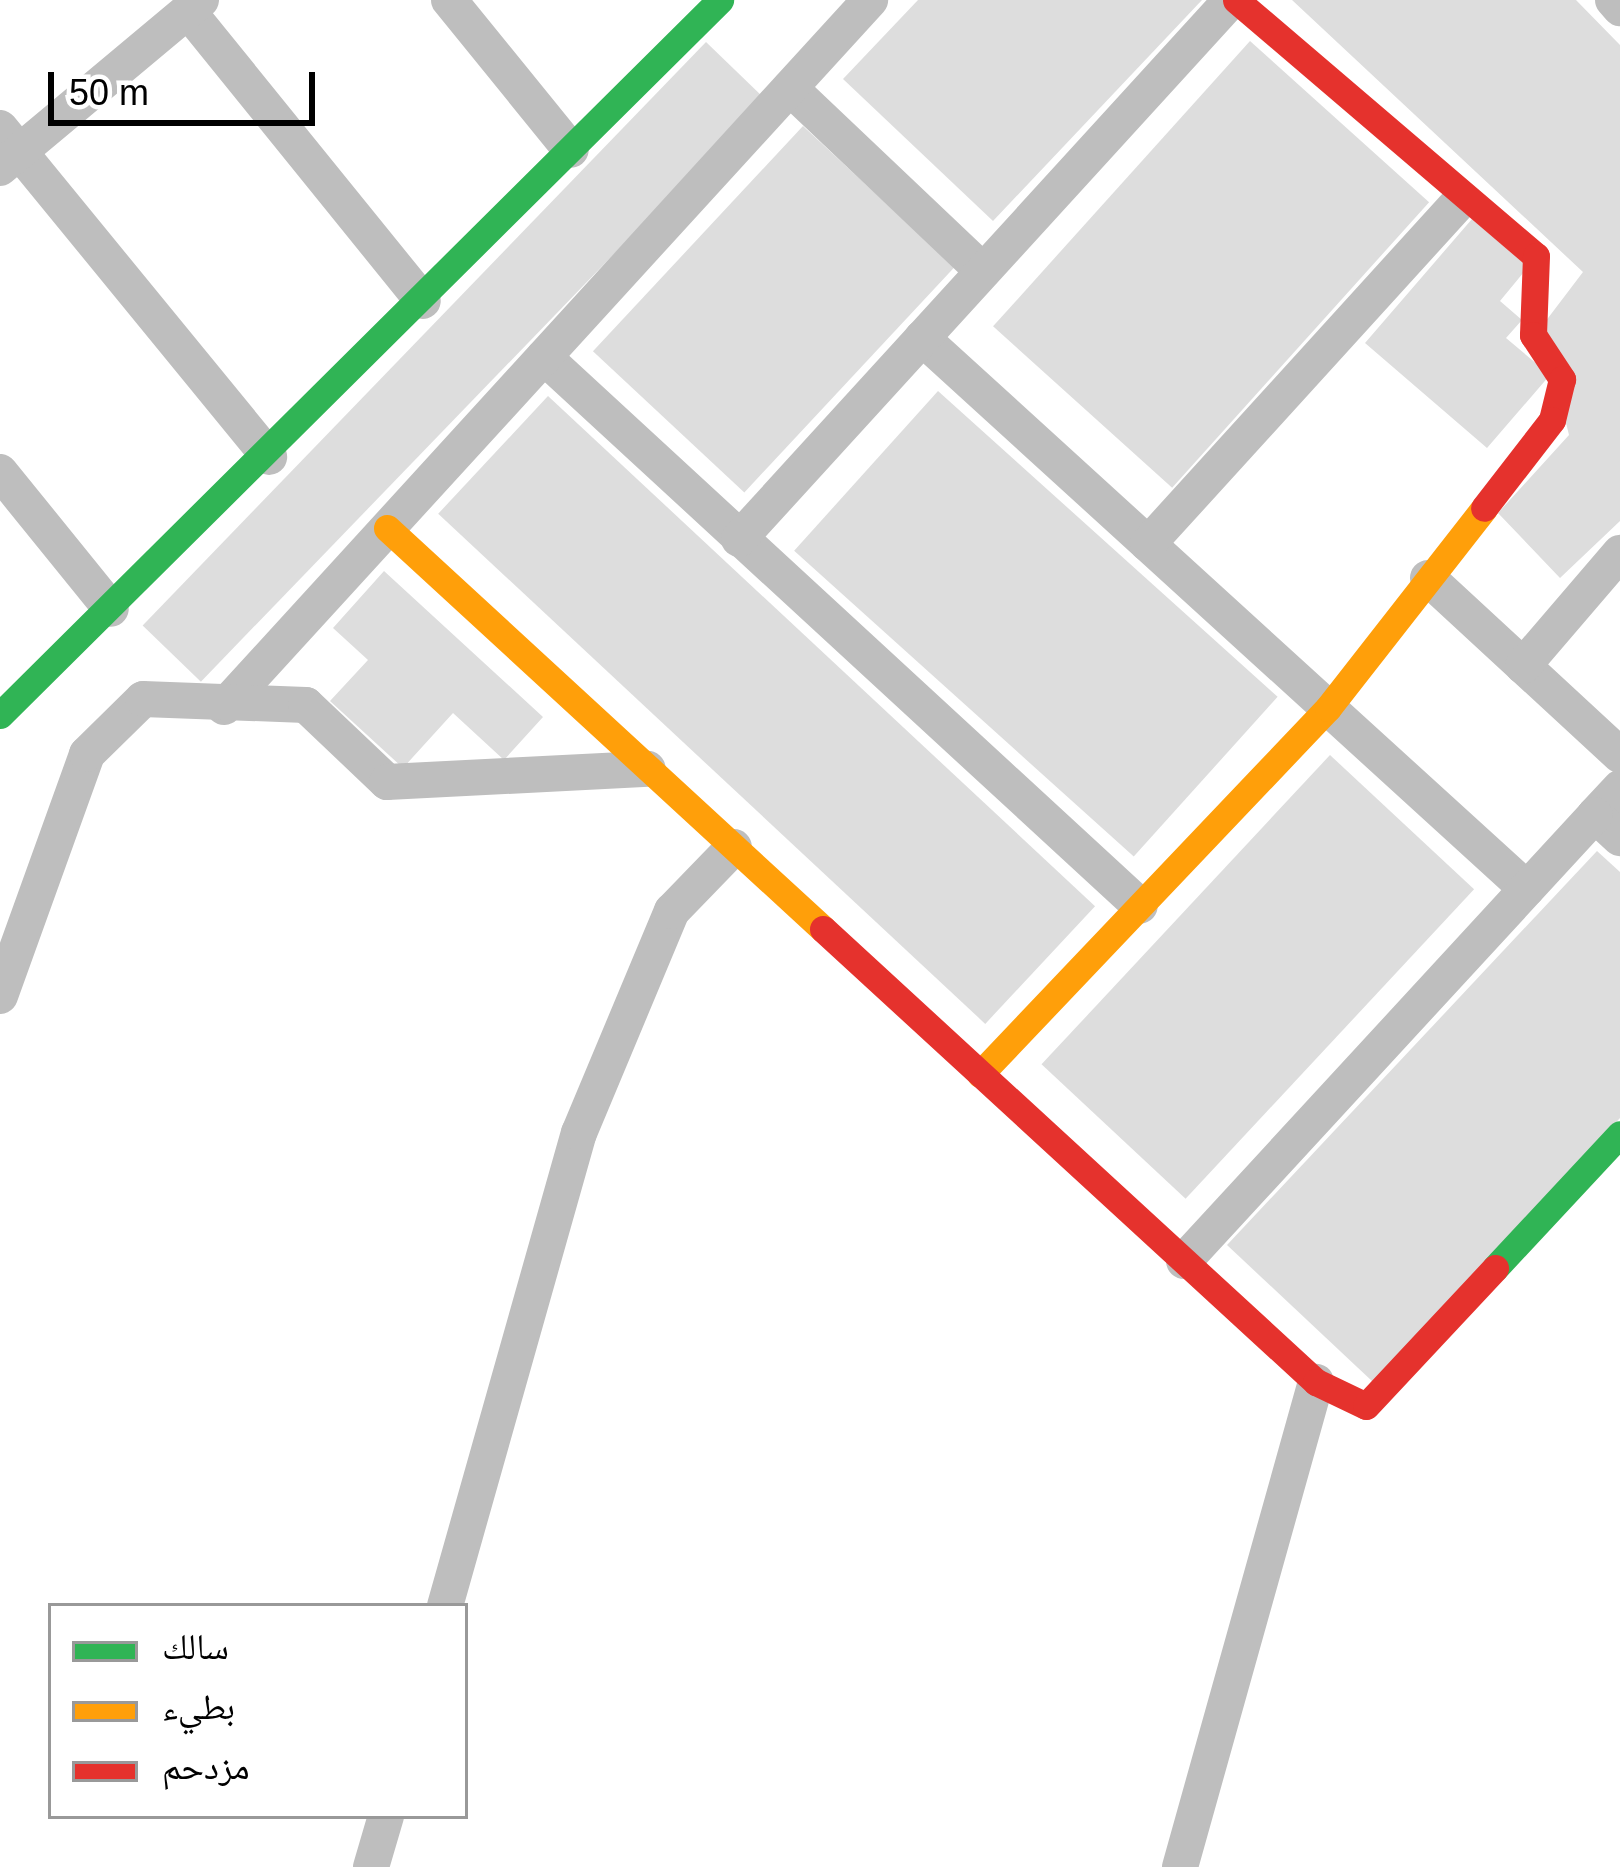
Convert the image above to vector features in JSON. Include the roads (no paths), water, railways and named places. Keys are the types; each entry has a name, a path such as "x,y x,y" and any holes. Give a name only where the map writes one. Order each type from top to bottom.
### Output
{"street":[{"path":"449,0 571,150"},
{"path":"0,715 269,457 720,0"},
{"path":"224,707 870,0"},
{"path":"739,539 1233,0 1462,199 1536,256 1533,335 1562,379 1552,420 1328,708 980,1074"},
{"path":"1613,0 1620,8"},
{"path":"269,457 7,149 195,5 423,301"},
{"path":"790,88 983,271"},
{"path":"1148,544 1462,199"},
{"path":"922,338 1527,889"},
{"path":"544,357 1140,906"},
{"path":"0,472 111,609"},
{"path":"387,528 1316,1382 1366,1406 1620,1133"},
{"path":"1523,666 1620,553"},
{"path":"1427,578 1620,755"},
{"path":"0,996 87,754 143,699 224,707 305,705 387,782 648,769"},
{"path":"1184,1261 1527,889 1612,814"},
{"path":"446,1603 579,1133 672,911 734,847"},
{"path":"1180,1867 1316,1382"},
{"path":"371,1867 385,1819"}]}
